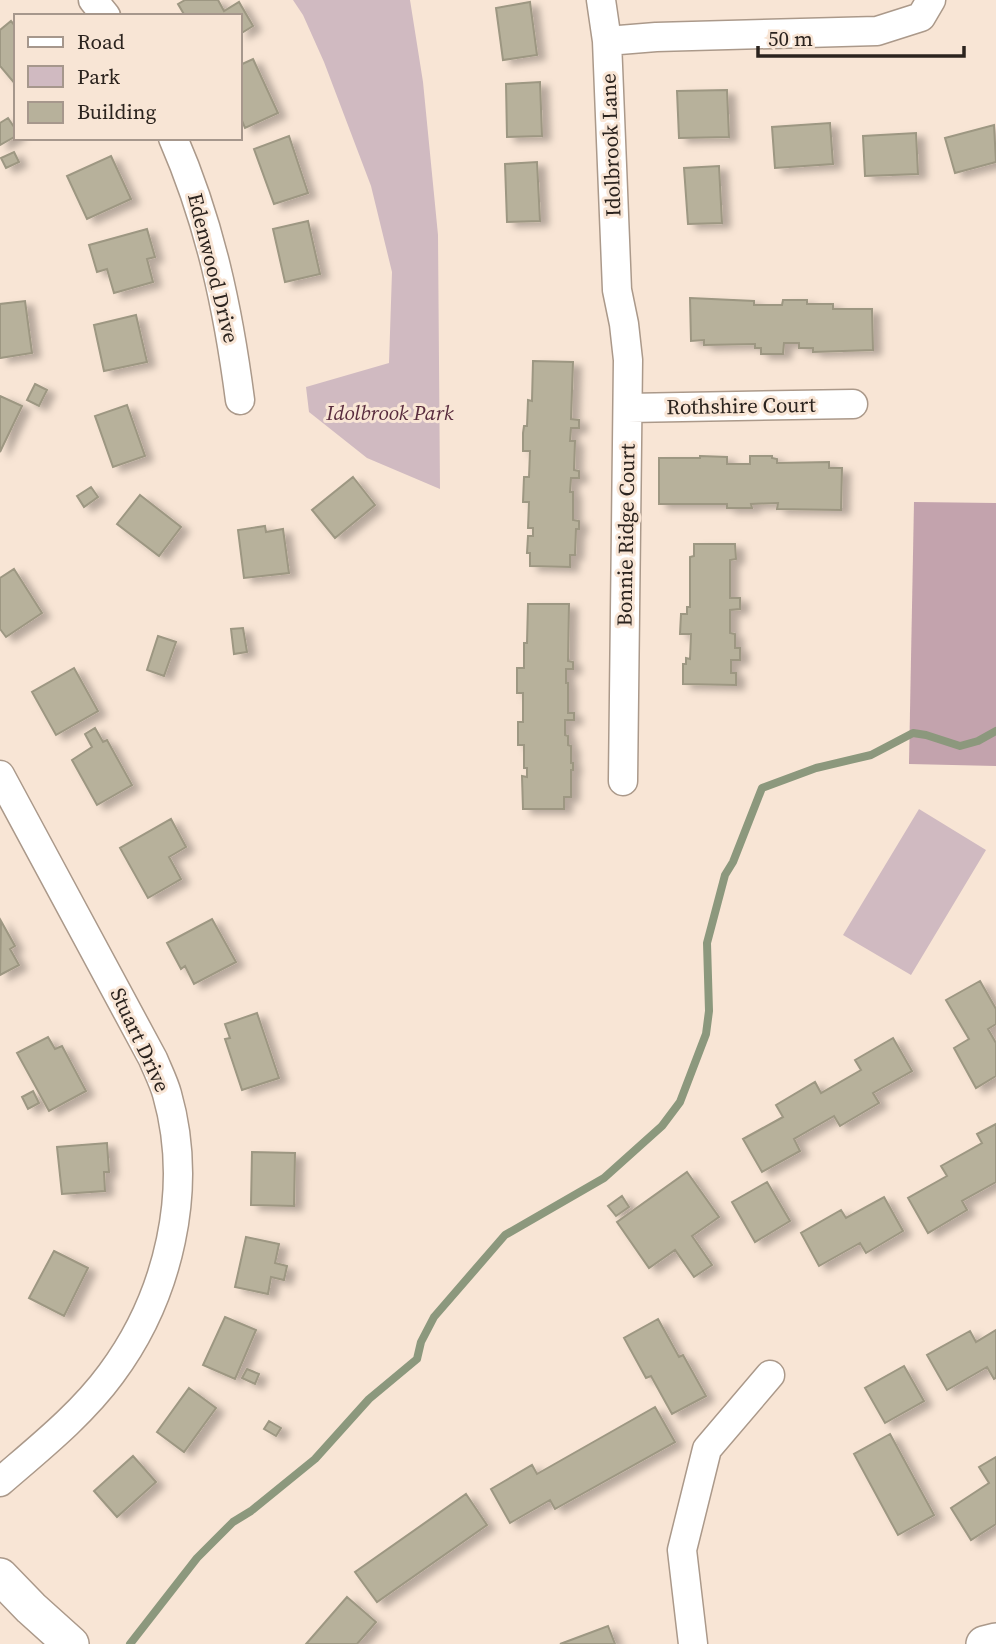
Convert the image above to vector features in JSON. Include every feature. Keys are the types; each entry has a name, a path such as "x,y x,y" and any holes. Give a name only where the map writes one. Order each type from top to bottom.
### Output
{"street":[{"path":"93,0 104,14"},
{"name":"Idolbrook Lane","path":"601,0 607,41 617,290"},
{"path":"607,41 656,37 877,31 922,17 931,0"},
{"name":"Edenwood Drive","path":"174,140 204,218 232,341 240,400"},
{"name":"Bonnie Ridge Court","path":"617,290 628,360 623,781"},
{"name":"Rothshire Court","path":"628,408 853,404"},
{"name":"Stuart Drive","path":"0,775 153,1059 167,1094 177,1175 172,1236 162,1277 144,1321 111,1374 83,1406 0,1482"},
{"path":"693,1644 682,1550 707,1449 770,1375"},
{"path":"0,1576 71,1644"},
{"path":"984,1644 996,1641"}],"green space":[{"name":"Idolbrook Park","path":"293,0 410,0 423,82 438,235 440,489 367,458 309,412 306,387 389,363 392,272 371,186 324,62 303,15"},
{"path":"919,809 986,850 911,975 843,935"}],"shaded area":[{"path":"914,502 996,503 996,766 909,764"}],"building":[{"path":"185,0 218,0 224,11 239,2 253,26 242,33 242,14 184,14 178,4"},
{"path":"530,2 537,55 503,60 496,8"},
{"path":"11,21 14,25 14,83 0,66 0,30"},
{"path":"253,59 278,113 245,128 242,121 242,64"},
{"path":"540,82 542,136 507,137 506,84"},
{"path":"727,90 729,137 679,138 677,91"},
{"path":"8,118 14,127 14,137 0,145 0,123"},
{"path":"830,123 833,164 775,168 772,127"},
{"path":"994,125 996,162 955,173 945,138"},
{"path":"916,133 918,174 865,176 863,136"},
{"path":"289,136 308,193 274,204 254,149"},
{"path":"14,152 19,162 6,168 1,158"},
{"path":"111,156 131,199 87,219 67,176"},
{"path":"537,162 540,221 507,222 505,164"},
{"path":"719,166 722,223 688,224 684,168"},
{"path":"308,221 320,274 285,282 273,229"},
{"path":"147,229 155,257 147,259 153,282 114,293 107,269 97,272 89,245"},
{"path":"690,298 754,301 754,305 782,305 783,300 807,300 807,304 833,304 833,309 872,309 873,350 813,352 813,348 799,348 799,343 784,343 783,354 761,354 761,348 755,348 755,344 704,345 704,340 691,341"},
{"path":"25,301 32,353 0,358 0,304"},
{"path":"136,315 147,362 104,371 94,325"},
{"path":"533,361 573,362 571,419 579,420 579,428 571,428 570,441 575,441 574,470 579,471 579,478 571,478 570,492 573,492 573,520 579,521 579,529 576,529 575,555 570,555 570,567 530,566 530,553 527,553 528,536 533,536 533,528 528,528 529,502 523,502 524,477 529,477 530,451 523,451 523,433 524,426 527,426 528,400 532,401"},
{"path":"35,384 47,390 39,406 27,400"},
{"path":"0,396 22,406 0,452"},
{"path":"127,405 145,456 113,467 95,416"},
{"path":"750,456 772,456 777,459 777,463 829,462 829,468 842,468 841,510 777,509 778,503 751,504 752,508 727,508 727,504 659,504 659,458 727,457 727,464 750,464"},
{"path":"353,477 375,505 335,538 312,510"},
{"path":"91,487 98,497 84,507 77,496"},
{"path":"140,495 181,527 159,556 117,524"},
{"path":"265,526 266,532 283,529 289,573 244,578 238,530"},
{"path":"694,544 735,544 736,559 730,560 730,598 740,598 740,609 730,610 730,633 735,634 735,648 740,648 740,660 731,660 731,673 736,673 736,685 683,684 683,664 686,664 686,658 690,659 691,634 680,634 681,614 687,614 687,607 690,607 690,557 694,556"},
{"path":"14,569 42,613 6,637 0,629 0,578"},
{"path":"528,604 569,604 568,661 573,662 573,669 566,669 566,683 568,713 574,713 574,720 565,720 565,735 568,736 568,745 571,746 573,770 571,797 564,797 564,809 523,809 522,776 527,777 527,768 524,768 524,745 518,745 518,722 523,722 523,693 517,693 517,668 524,668"},
{"path":"243,628 247,652 234,654 231,629"},
{"path":"158,636 176,642 164,676 147,670"},
{"path":"74,668 98,711 56,735 32,692"},
{"path":"95,728 103,742 107,740 132,785 97,805 72,760 92,747 85,734"},
{"path":"171,819 186,847 169,857 181,879 148,898 120,848"},
{"path":"212,919 236,962 194,984 185,966 181,969 167,943"},
{"path":"1,921 15,946 10,949 19,965 0,975"},
{"path":"980,981 996,1009 996,1024 988,1029 996,1043 996,1076 976,1088 954,1048 969,1039 946,1000"},
{"path":"257,1013 279,1078 242,1090 225,1039 230,1038 225,1024"},
{"path":"48,1037 55,1049 62,1046 86,1091 49,1111 17,1053"},
{"path":"893,1038 912,1071 873,1093 879,1103 840,1126 834,1116 794,1139 800,1151 762,1172 743,1139 783,1117 776,1105 815,1082 821,1093 861,1070 855,1060"},
{"path":"33,1091 39,1103 28,1109 22,1097"},
{"path":"996,1124 996,1182 962,1201 967,1210 928,1233 908,1198 947,1176 941,1166 982,1143 977,1134"},
{"path":"107,1143 109,1172 104,1172 105,1191 62,1194 57,1147"},
{"path":"252,1152 295,1153 294,1206 251,1205"},
{"path":"687,1172 719,1217 692,1236 712,1265 694,1277 675,1250 649,1268 617,1222"},
{"path":"767,1182 790,1221 755,1242 732,1202"},
{"path":"622,1196 629,1207 616,1216 608,1206"},
{"path":"884,1197 903,1231 866,1253 860,1243 819,1266 801,1233 841,1210 846,1218"},
{"path":"246,1237 279,1244 275,1263 287,1266 284,1280 271,1277 268,1294 235,1287"},
{"path":"54,1251 88,1268 64,1316 29,1298"},
{"path":"225,1317 256,1330 235,1379 203,1365"},
{"path":"658,1319 679,1357 683,1355 706,1396 672,1414 651,1376 646,1378 624,1338"},
{"path":"996,1330 996,1378 994,1379 987,1367 947,1390 927,1355 970,1331 976,1342"},
{"path":"904,1366 924,1401 885,1423 865,1388"},
{"path":"247,1369 259,1374 255,1384 242,1378"},
{"path":"189,1388 216,1408 184,1452 157,1432"},
{"path":"655,1407 675,1442 555,1509 550,1500 510,1523 491,1489 532,1465 537,1474"},
{"path":"269,1421 281,1428 276,1436 264,1429"},
{"path":"890,1434 934,1515 898,1535 854,1454"},
{"path":"133,1456 156,1482 117,1517 94,1491"},
{"path":"996,1457 996,1524 971,1540 951,1508 989,1483 979,1467"},
{"path":"466,1494 487,1525 377,1602 355,1572"},
{"path":"347,1597 376,1622 357,1644 306,1644"},
{"path":"608,1626 615,1644 560,1644"}],"waterway":[{"path":"130,1644 197,1558 233,1522 251,1511 315,1459 369,1399 417,1359 421,1342 434,1317 505,1235 604,1178 662,1126 680,1102 706,1034 709,1011 707,943 725,875 733,862 762,788 816,768 871,755 913,733 960,746 978,741 996,731"}]}
